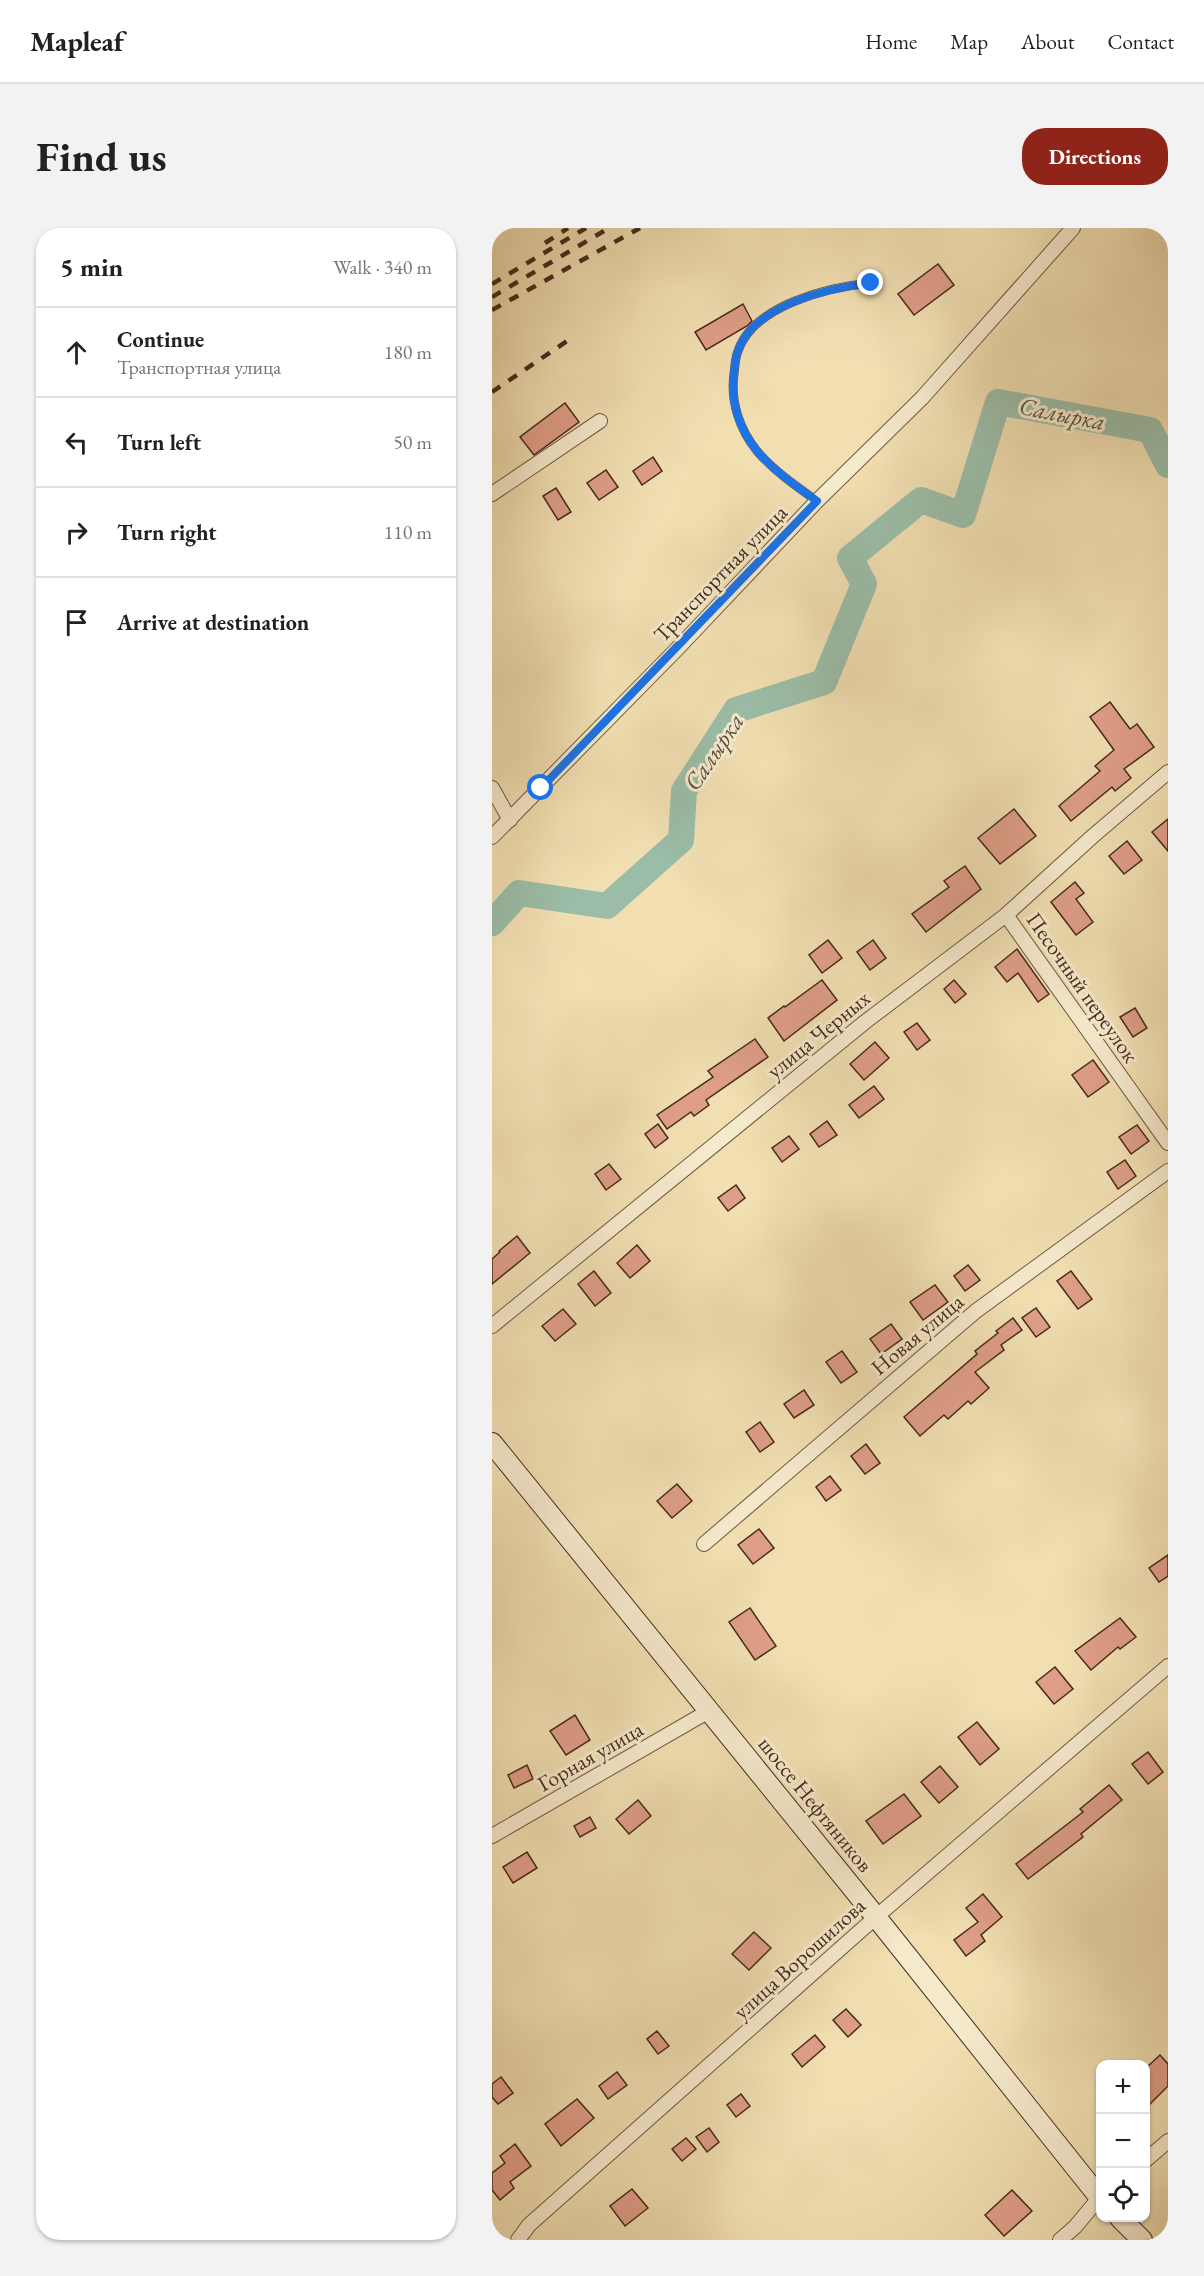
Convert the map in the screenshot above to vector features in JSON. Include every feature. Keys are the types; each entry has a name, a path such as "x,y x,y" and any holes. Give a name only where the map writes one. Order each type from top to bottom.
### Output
{"main road":[{"name":"шоссе Нефтяников","path":"492,1443 1096,2193"},
{"path":"1116,2222 1128,2240"},
{"path":"1125,2222 1142,2240"}],"street":[{"name":"Транспортная улица","path":"492,837 678,648 817,501 922,398 1072,228"},
{"path":"492,494 600,421"},
{"name":"улица Черных","path":"492,1326 865,1022 1006,915 1168,772"},
{"path":"492,788 510,820"},
{"name":"Песочный переулок","path":"1006,915 1168,1143"},
{"name":"Новая улица","path":"704,1544 976,1311 1168,1171"},
{"name":"улица Ворошилова","path":"518,2240 529,2225 876,1917 1168,1666"},
{"name":"Горная улица","path":"492,1836 709,1711"},
{"path":"1150,2157 1168,2141"},
{"path":"1060,2240 1096,2203"}],"lane":[{"path":"817,501 770,465 742,427 735,406 733,384 737,353 742,341 769,314 821,292 844,286 871,283"}],"building":[{"path":"938,264 954,285 914,315 898,294"},
{"path":"743,304 752,321 706,350 695,332"},
{"path":"565,403 579,422 534,455 520,437"},
{"path":"653,457 662,471 642,485 633,471"},
{"path":"606,470 618,487 599,500 587,483"},
{"path":"556,488 571,512 558,520 543,496"},
{"path":"1110,702 1130,729 1137,724 1154,747 1124,769 1131,778 1115,791 1112,787 1071,821 1059,806 1100,771 1095,766 1114,750 1090,717"},
{"path":"1014,809 1036,836 1000,864 978,838"},
{"path":"1168,819 1168,851 1152,832"},
{"path":"1127,841 1142,860 1124,874 1109,856"},
{"path":"965,866 981,889 926,932 912,914 949,887 944,881"},
{"path":"1075,882 1084,893 1076,899 1093,922 1076,935 1051,902"},
{"path":"828,940 842,958 822,973 809,955"},
{"path":"873,940 886,958 870,970 857,952"},
{"path":"1017,949 1049,994 1038,1002 1018,973 1007,982 995,967"},
{"path":"822,980 837,1000 784,1041 768,1018"},
{"path":"954,980 966,994 955,1003 944,989"},
{"path":"1135,1008 1147,1028 1133,1037 1120,1017"},
{"path":"917,1023 930,1040 917,1050 904,1032"},
{"path":"755,1039 768,1057 706,1100 709,1105 694,1116 691,1112 667,1129 657,1115 713,1077 708,1071"},
{"path":"875,1042 889,1058 864,1080 850,1064"},
{"path":"1093,1060 1109,1082 1088,1097 1072,1075"},
{"path":"874,1086 884,1099 859,1118 849,1105"},
{"path":"827,1121 837,1135 819,1147 810,1134"},
{"path":"658,1124 668,1138 655,1148 645,1134"},
{"path":"1137,1125 1149,1141 1131,1154 1119,1137"},
{"path":"789,1136 799,1149 782,1162 772,1148"},
{"path":"1125,1160 1136,1176 1118,1189 1107,1172"},
{"path":"609,1164 621,1179 606,1190 595,1174"},
{"path":"736,1185 745,1198 728,1211 718,1198"},
{"path":"517,1236 530,1253 492,1284 492,1259"},
{"path":"637,1245 650,1261 630,1278 617,1263"},
{"path":"968,1265 980,1280 965,1291 954,1276"},
{"path":"594,1271 611,1293 595,1306 578,1284"},
{"path":"1071,1271 1092,1299 1078,1309 1057,1281"},
{"path":"935,1285 948,1302 923,1320 910,1302"},
{"path":"1036,1308 1050,1327 1036,1337 1022,1318"},
{"path":"563,1309 576,1324 555,1341 542,1326"},
{"path":"1013,1318 1022,1330 1001,1345 1004,1350 975,1372 989,1388 971,1404 968,1401 948,1419 944,1415 920,1436 904,1417 977,1354 975,1351"},
{"path":"891,1324 902,1339 881,1354 870,1339"},
{"path":"842,1351 857,1372 841,1383 826,1362"},
{"path":"804,1390 814,1405 794,1418 784,1404"},
{"path":"760,1422 774,1442 760,1452 746,1432"},
{"path":"866,1444 880,1463 865,1474 851,1456"},
{"path":"830,1476 841,1490 826,1501 816,1487"},
{"path":"677,1484 692,1501 672,1518 657,1501"},
{"path":"759,1529 774,1548 753,1564 738,1545"},
{"path":"1168,1555 1168,1576 1159,1582 1149,1568"},
{"path":"750,1608 776,1646 755,1660 729,1622"},
{"path":"1120,1618 1136,1637 1120,1649 1118,1647 1091,1670 1075,1651"},
{"path":"1055,1667 1073,1689 1054,1704 1036,1682"},
{"path":"575,1715 590,1740 566,1755 550,1731"},
{"path":"977,1722 999,1749 980,1765 958,1737"},
{"path":"1148,1752 1163,1772 1148,1784 1132,1764"},
{"path":"527,1765 533,1779 514,1788 508,1775"},
{"path":"940,1766 958,1787 939,1803 921,1782"},
{"path":"1109,1785 1122,1800 1081,1834 1083,1837 1028,1879 1016,1864 1083,1812 1080,1809"},
{"path":"904,1794 921,1816 883,1844 866,1821"},
{"path":"638,1800 651,1816 629,1834 616,1819"},
{"path":"590,1817 596,1828 580,1837 574,1826"},
{"path":"527,1852 537,1868 513,1883 503,1867"},
{"path":"983,1894 1002,1917 981,1935 985,1941 966,1956 954,1940 978,1922 966,1908"},
{"path":"754,1932 771,1948 749,1970 732,1954"},
{"path":"846,2009 861,2025 848,2037 833,2020"},
{"path":"657,2031 669,2046 658,2054 647,2039"},
{"path":"815,2035 825,2047 802,2067 792,2054"},
{"path":"1160,2055 1168,2064 1168,2086 1150,2104 1150,2064"},
{"path":"617,2072 627,2085 608,2099 599,2086"},
{"path":"501,2077 513,2093 498,2104 492,2097 492,2084"},
{"path":"741,2094 750,2106 736,2117 727,2105"},
{"path":"577,2099 594,2118 561,2146 545,2124"},
{"path":"709,2128 719,2142 707,2152 696,2137"},
{"path":"686,2138 696,2149 682,2161 672,2149"},
{"path":"515,2144 531,2166 510,2182 514,2188 500,2200 492,2190 492,2173 505,2163 500,2156"},
{"path":"632,2189 648,2208 625,2226 610,2206"},
{"path":"1012,2190 1032,2211 1004,2236 985,2215"}],"waterway":[{"name":"Салырка","path":"492,923 519,893 607,906 681,840 684,791 736,710 824,682 864,584 850,558 921,500 963,515 998,402 1150,430 1168,465"}],"railway":[{"path":"545,243 568,228"},
{"path":"492,284 586,228"},
{"path":"492,297 609,228"},
{"path":"492,310 640,228"},
{"path":"492,392 567,341"}],"route":[{"path":"541,788 817,501 770,465 742,427 735,406 733,384 737,353 742,341 769,314 821,292 844,286 871,283"}]}
